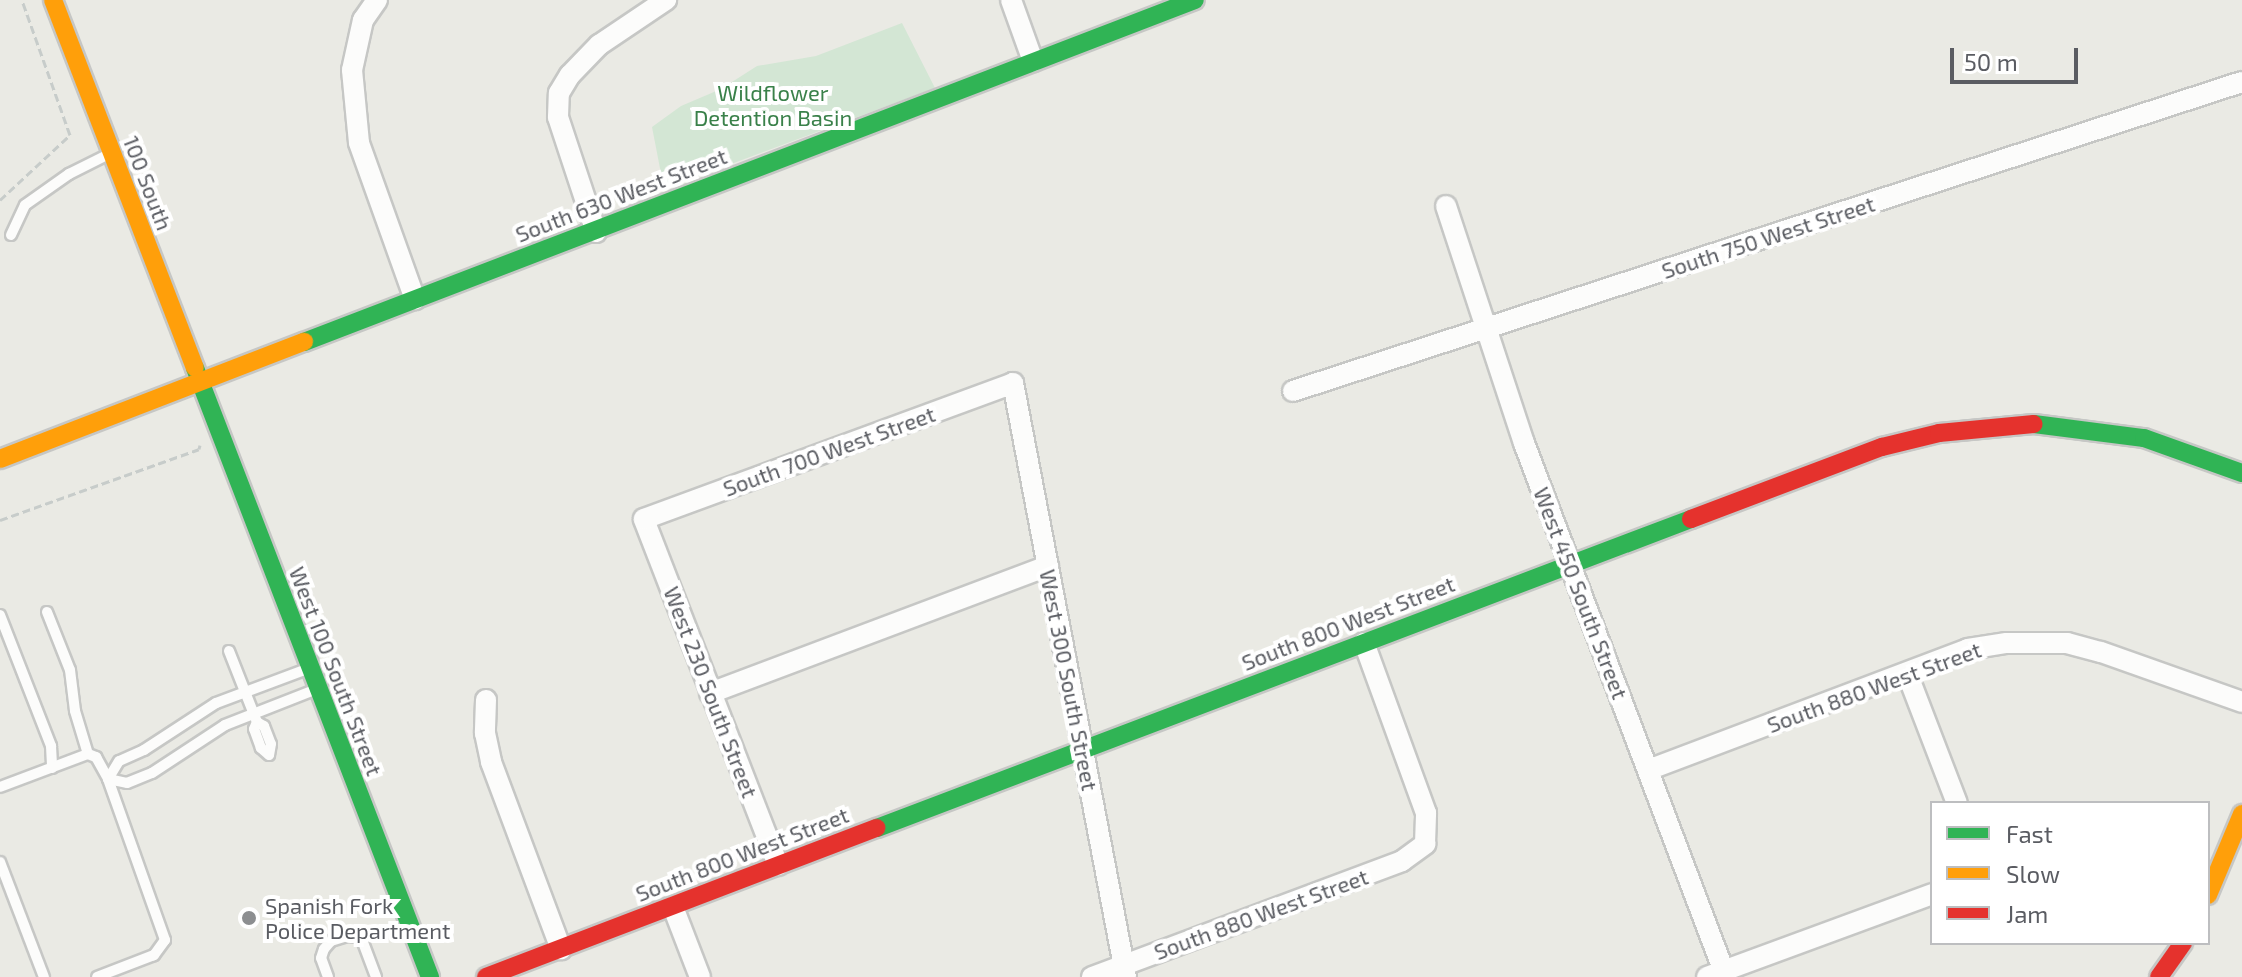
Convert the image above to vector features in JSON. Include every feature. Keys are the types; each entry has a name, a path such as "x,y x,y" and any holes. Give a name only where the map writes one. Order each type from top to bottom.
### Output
{"street":[{"name":"100 South","path":"53,0 198,382"},
{"path":"377,0 363,20 352,70 359,143 415,299"},
{"path":"596,232 558,117 559,93 570,75 599,45 666,0"},
{"path":"1011,0 1033,61"},
{"name":"South 630 West Street","path":"0,459 1195,0"},
{"name":"South 750 West Street","path":"1293,391 2242,82"},
{"name":"West 450 South Street","path":"1446,206 1484,329 1648,770 1719,975"},
{"name":"West 100 South Street","path":"198,382 430,977"},
{"name":"South 700 West Street","path":"644,519 1013,383"},
{"name":"West 300 South Street","path":"1013,383 1124,971"},
{"name":"South 800 West Street","path":"486,977 1882,447 1939,433 1995,425 2048,423 2091,427 2144,438 2242,473"},
{"name":"West 230 South Street","path":"644,519 778,865"},
{"path":"710,693 1048,566"},
{"name":"South 880 West Street","path":"1092,977 1124,971 1402,861 1425,844 1426,813 1364,643"},
{"name":"South 880 West Street","path":"1648,770 1968,649 2007,643 2067,643 2242,702"},
{"path":"1907,673 1956,801"},
{"path":"486,700 485,733 491,762 561,949"},
{"path":"2210,890 2242,814"},
{"path":"1719,975 1930,895"},
{"path":"673,907 700,977"},
{"path":"2159,977 2173,962 2182,945"}],"lane":[{"path":"11,235 25,205 69,174 111,153"},
{"path":"47,612 70,670 75,711 88,754"},
{"path":"0,615 51,746 52,768"},
{"path":"229,651 255,718"},
{"path":"108,779 119,761 144,750 216,703 309,668"},
{"path":"108,779 127,783 152,773 225,725 255,718 317,689"},
{"path":"0,787 88,754 96,757 108,779 165,940 154,955 97,977"},
{"path":"0,862 44,977"},
{"path":"328,977 321,958 324,949 331,941 347,936 361,937 376,977"}],"path":[{"path":"0,200 70,135 22,0"},
{"path":"0,520 199,449 200,445"}],"green space":[{"name":"Wildflower Detention Basin","path":"902,23 935,88 664,189 652,127 681,106 721,89 757,66 816,56"}],"traffic: fast":[{"path":"304,342 1195,0"},
{"path":"195,368 430,977"},
{"path":"2034,424 2144,438 2242,473"},
{"path":"877,828 1691,519"}],"traffic: slow":[{"path":"53,0 195,368"},
{"path":"0,459 304,342"},
{"path":"2210,890 2242,814"}],"traffic: jam":[{"path":"1691,519 1882,447 1939,433 2034,424"},
{"path":"486,977 877,828"},
{"path":"2159,977 2182,945"}],"place":[{"name":"Spanish Fork Police Department","path":"249,918"}]}
